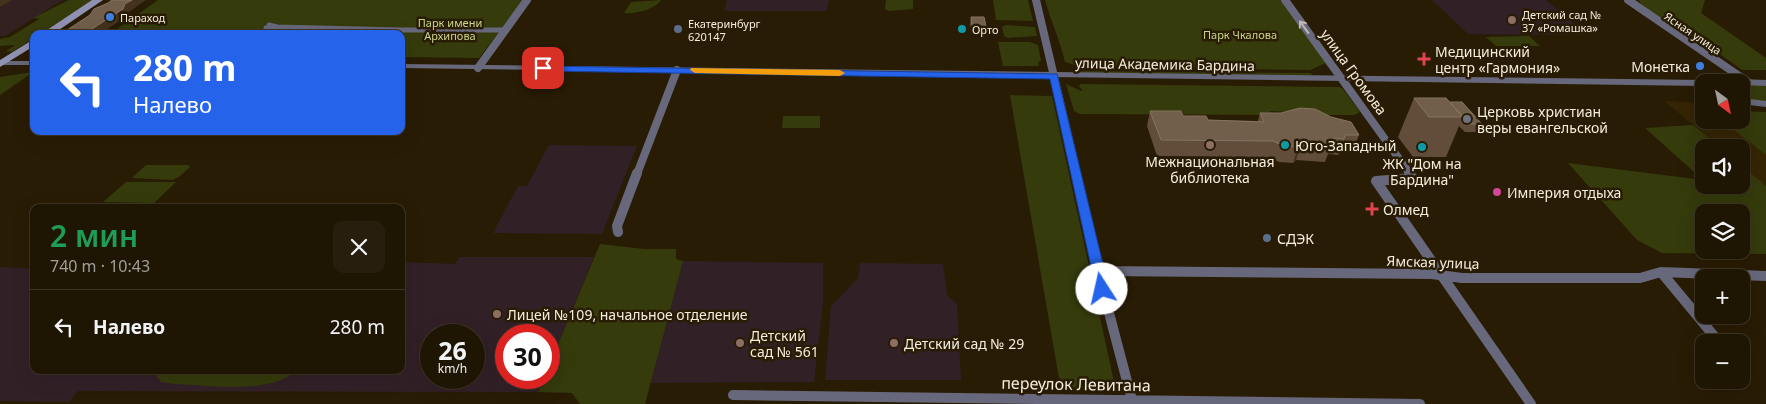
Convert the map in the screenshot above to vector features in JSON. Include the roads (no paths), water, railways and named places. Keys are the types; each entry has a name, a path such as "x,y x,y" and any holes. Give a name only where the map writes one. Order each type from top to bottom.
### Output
{"main road":[{"path":"52,30 98,0"},
{"path":"1,63 30,45"}],"street":[{"path":"478,68 527,0"},
{"path":"1036,0 1098,264 1098,271 1132,403"},
{"name":"улица Громова","path":"1284,0 1344,79 1412,178 1407,180 1376,181 1531,404"},
{"name":"Ясная улица","path":"1628,0 1732,74"},
{"path":"268,27 506,30"},
{"path":"1,63 30,63"},
{"name":"улица Академика Бардина","path":"405,66 1695,83"},
{"path":"618,232 617,226 677,70"},
{"path":"1750,82 1766,82"},
{"name":"улица Академика Бардина","path":"1659,83 1695,89"},
{"path":"1750,102 1766,104"},
{"name":"Ямская улица","path":"1098,271 1432,274 1444,277 1640,278 1661,272 1766,276"},
{"path":"1661,272 1712,334"},
{"name":"переулок Левитана","path":"733,395 1132,403 1420,404"}],"place":[{"name":"Параход","path":"110,17"},
{"name":"Детский сад № 37 «Ромашка»","path":"1512,20"},
{"name":"Екатеринбург 620147","path":"678,29"},
{"name":"Орто","path":"962,29"},
{"name":"Медицинский центр «Гармония»","path":"1424,59"},
{"name":"Монетка","path":"1700,66"},
{"name":"Церковь христиан веры евангельской","path":"1467,119"},
{"name":"Межнациональная библиотека","path":"1210,145"},
{"name":"Юго-Западный","path":"1285,145"},
{"name":"ЖК \"Дом на Бардина\"","path":"1422,147"},
{"name":"Империя отдыха","path":"1497,192"},
{"name":"Олмед","path":"1372,209"},
{"name":"СДЭК","path":"1267,238"},
{"name":"Лицей №109, начальное отделение","path":"497,314"},
{"name":"Детский сад № 561","path":"740,343"},
{"name":"Детский сад № 29","path":"894,343"}],"park label":[{"name":"Парк имени Архипова","path":"450,28"},
{"name":"Парк Чкалова","path":"1240,34"}]}
